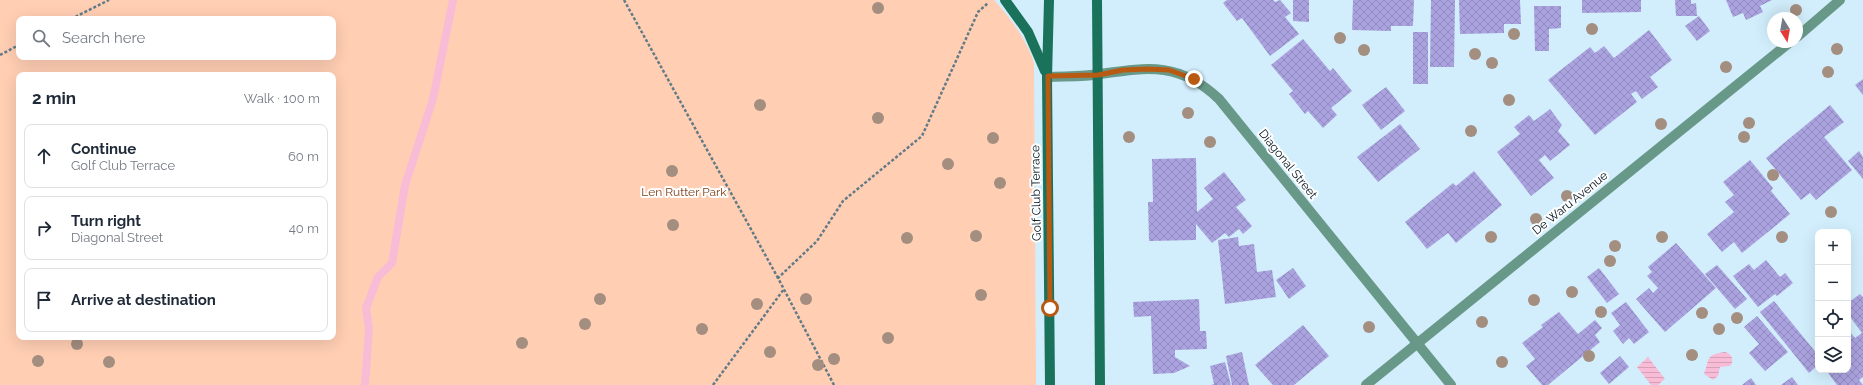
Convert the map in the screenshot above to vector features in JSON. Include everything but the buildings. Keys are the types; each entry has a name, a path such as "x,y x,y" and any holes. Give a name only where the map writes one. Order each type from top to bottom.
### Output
{"street":[{"path":"1005,0 1028,32 1048,76"},
{"name":"Golf Club Terrace","path":"1049,0 1050,385"},
{"path":"1097,0 1100,385"},
{"path":"1803,32 1840,0"},
{"name":"De Waru Avenue","path":"1366,385 1783,48"},
{"name":"Diagonal Street","path":"1048,76 1098,75 1123,70 1169,70 1194,79 1208,88 1220,99 1451,385"}],"path":[{"path":"78,16 109,0"},
{"path":"624,0 778,278 834,385"},
{"path":"778,278 817,242 844,201 922,136 978,12 991,0"},
{"path":"0,55 16,47"},
{"path":"713,385 784,289"}],"green space":[{"name":"Len Rutter Park","path":"0,0 994,0 1018,30 1028,47 1034,64 1036,385 0,385"}],"shaded area":[{"path":"1725,352 1731,356 1732,363 1730,366 1720,367 1718,376 1713,380 1704,374 1709,358 1714,354"},
{"path":"1648,357 1665,379 1658,385 1651,385 1637,367"}],"waterway":[{"path":"365,385 369,329 366,308 378,277 392,263 405,185 433,99 453,0"}],"route":[{"path":"1050,308 1048,76 1098,75 1123,70 1148,69 1169,70 1194,79"}]}
